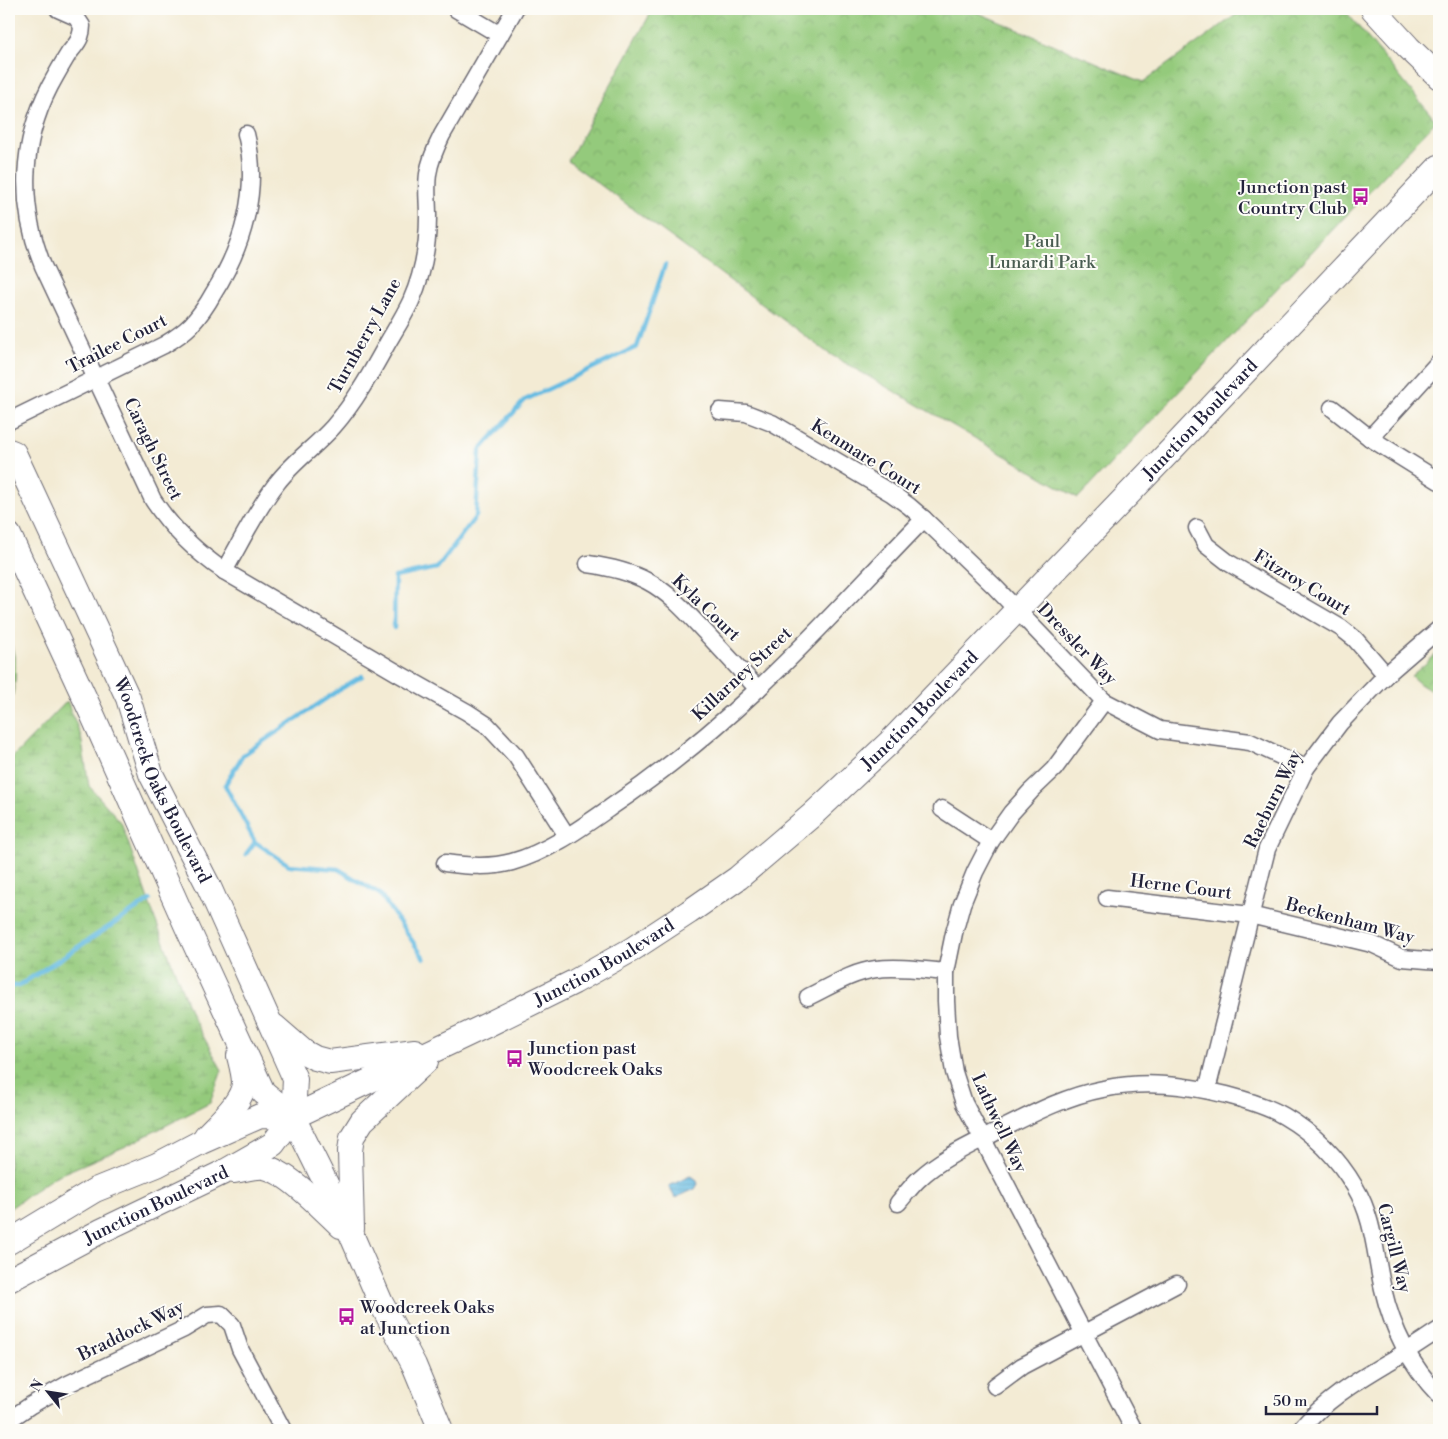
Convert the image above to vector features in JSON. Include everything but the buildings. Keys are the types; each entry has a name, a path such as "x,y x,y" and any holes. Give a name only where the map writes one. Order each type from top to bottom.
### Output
{"main road":[{"path":"1373,9 1439,77"},
{"name":"Junction Boulevard","path":"9,1280 101,1231 224,1172 273,1144 293,1117 582,978 647,939 738,878 811,816 889,743 1439,167"},
{"name":"Woodcreek Oaks Boulevard","path":"9,451 14,453 128,698 151,774 209,887 295,1079 293,1117"},
{"name":"Woodcreek Oaks Boulevard","path":"9,535 263,1092 293,1117 352,1236 381,1303 414,1365 441,1430"},
{"path":"268,1021 304,1052 330,1062 439,1048"},
{"path":"201,1142 233,1106 239,1097 244,1083 236,1034"},
{"path":"352,1236 350,1151 352,1137 362,1121 439,1048"},
{"name":"Junction Boulevard","path":"9,1242 95,1190 156,1165 201,1142 260,1116 293,1117"},
{"path":"224,1172 263,1167 273,1170 288,1178 352,1236"}],"street":[{"name":"Caragh Street","path":"58,9 76,17 82,26 80,38 62,64 41,104 33,125 26,167 27,208 35,248 153,500 180,536 224,571 487,725 516,756 567,836"},
{"path":"456,9 500,35"},
{"name":"Turnberry Lane","path":"224,571 265,500 277,483 298,460 320,441 356,398 410,301 424,262 428,225 428,173 433,153 515,9"},
{"name":"Trailee Court","path":"9,421 164,345 181,334 202,311 234,256 247,215 251,168 250,149 246,134"},
{"path":"1370,438 1439,362"},
{"path":"1332,408 1370,438 1439,481"},
{"name":"Kenmare Court","path":"720,410 746,413 772,423 891,493 924,519 1017,610"},
{"name":"Killarney Street","path":"445,863 480,866 511,862 544,849 626,798 709,733 758,689 924,519"},
{"name":"Fitzroy Court","path":"1197,528 1206,545 1229,563 1341,628 1355,639 1386,675"},
{"name":"Kyla Court","path":"588,564 619,569 635,575 665,593 680,606 758,689"},
{"name":"Dressler Way","path":"1017,610 1104,702 1160,730 1250,742 1306,768"},
{"name":"Raeburn Way","path":"1207,1090 1267,849 1306,768 1340,723 1386,675 1439,629"},
{"name":"Lathwell Way","path":"1104,702 1054,769 1011,813 991,841 975,872 962,904 946,972 948,1036 954,1072 964,1102 982,1140 1134,1430"},
{"path":"942,809 991,841"},
{"name":"Herne Court","path":"1107,898 1250,916"},
{"name":"Beckenham Way","path":"1250,916 1372,944 1402,958 1439,961"},
{"path":"808,997 848,977 875,969 900,968 946,972"},
{"name":"Cargill Way","path":"898,1203 920,1178 937,1165 1038,1112 1070,1098 1104,1088 1165,1084 1207,1090 1264,1106 1283,1115 1313,1137 1343,1168 1356,1189 1366,1212 1375,1242 1383,1288 1397,1333 1419,1370 1439,1395"},
{"path":"995,1386 1022,1366 1177,1284"},
{"name":"Braddock Way","path":"9,1420 68,1384 184,1329 207,1315 221,1314 232,1325 240,1349 283,1430"},
{"path":"1300,1430 1333,1397 1357,1380 1439,1330"}],"green space":[{"name":"Paul Lunardi Park","path":"653,9 969,9 1143,82 1244,9 1344,9 1436,121 1078,498 828,353 568,161"},
{"path":"9,638 14,656 15,674 9,710"},
{"path":"1439,652 1439,696 1411,676"},
{"path":"67,701 81,736 89,786 121,822 192,1016 222,1070 210,1103 124,1147 54,1177 9,1209 9,761"}],"water":[{"path":"690,1176 696,1179 698,1184 695,1189 675,1198 669,1186"}],"waterway":[{"path":"394,628 395,577 437,568 476,516 480,450 525,400 637,347 665,265"},
{"path":"246,854 255,842 225,785 243,755 362,676"},
{"path":"255,842 289,865 338,869 380,894 424,958"},
{"path":"9,987 20,985 150,900"}],"place":[{"name":"Junction past Country Club","path":"1361,197"},
{"name":"Junction past Woodcreek Oaks","path":"514,1058"},
{"name":"Woodcreek Oaks at Junction","path":"346,1317"}]}
